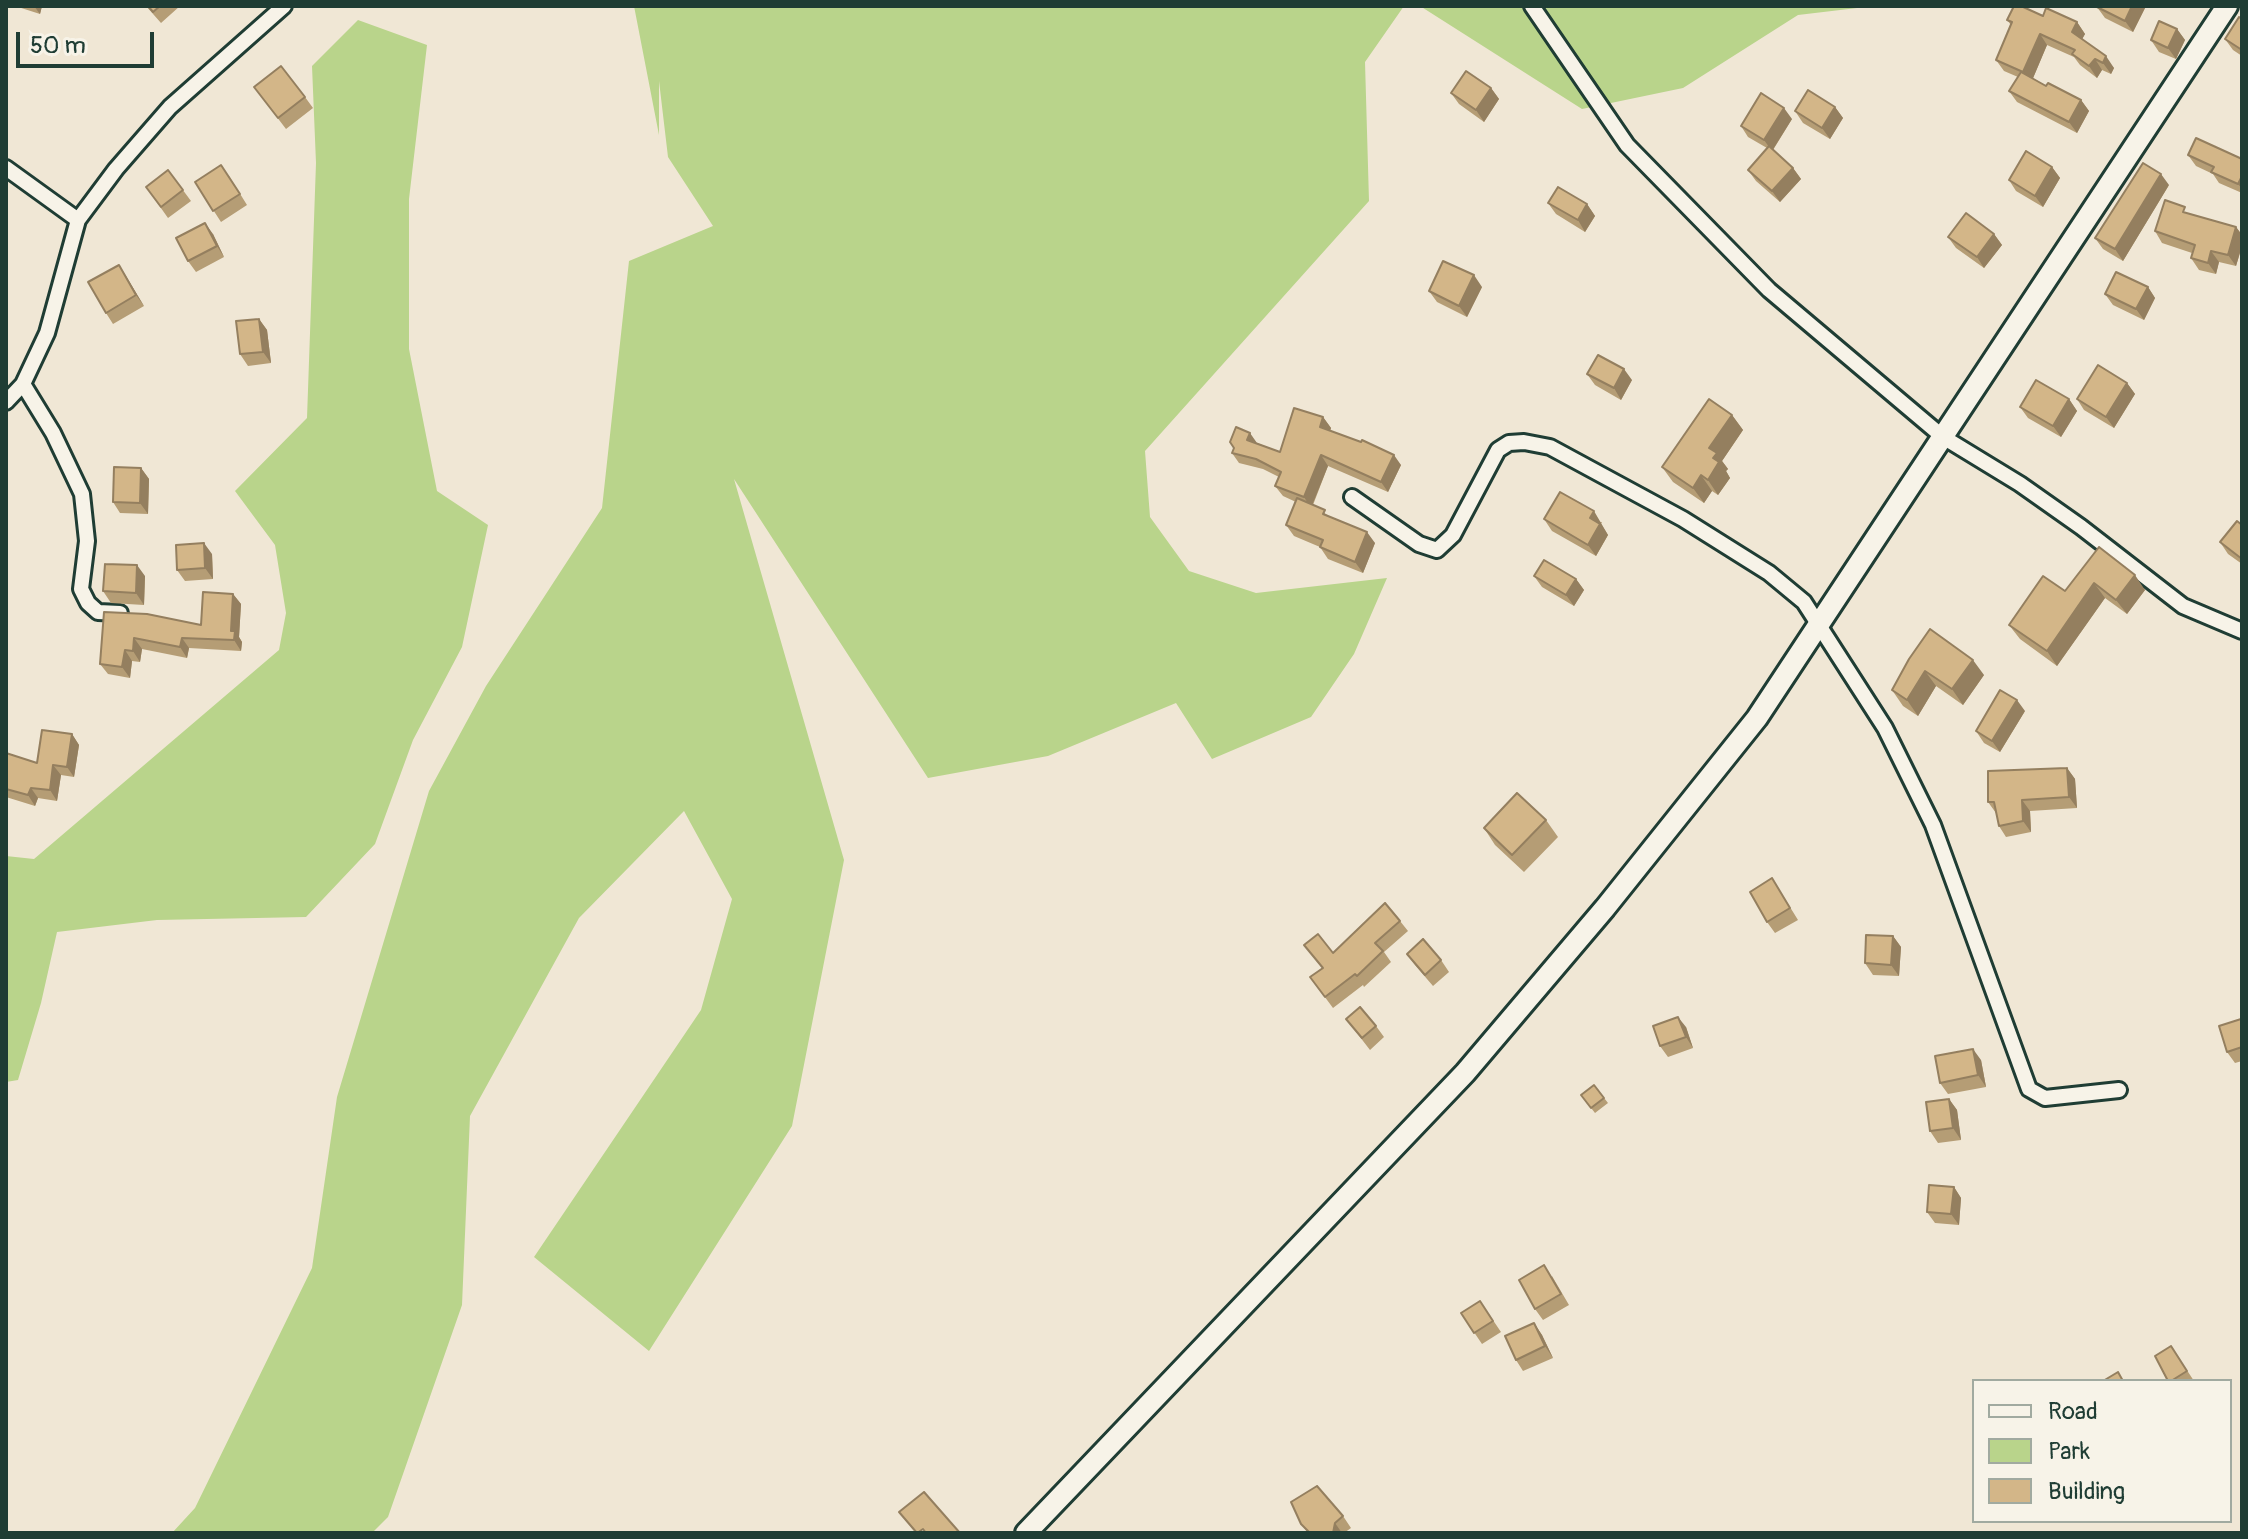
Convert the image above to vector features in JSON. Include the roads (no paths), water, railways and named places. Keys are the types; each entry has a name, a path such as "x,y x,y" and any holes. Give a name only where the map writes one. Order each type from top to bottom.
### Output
{"street":[{"path":"6,402 23,384 47,333 78,220 116,169 170,107 284,6"},
{"path":"1532,6 1627,145 1769,290 1943,437 2032,492 2183,606 2242,631"},
{"path":"1026,1533 1465,1073 1605,908 1757,718 2227,6"},
{"path":"6,168 78,220"},
{"path":"23,384 53,433 82,494 87,541 81,589 88,603 98,612 139,614"},
{"path":"1352,497 1419,544 1437,550 1453,535 1498,450 1509,443 1524,442 1550,447 1683,519 1769,573 1804,602 1885,728 1933,825 2029,1089 2045,1098 2119,1090"}]}
